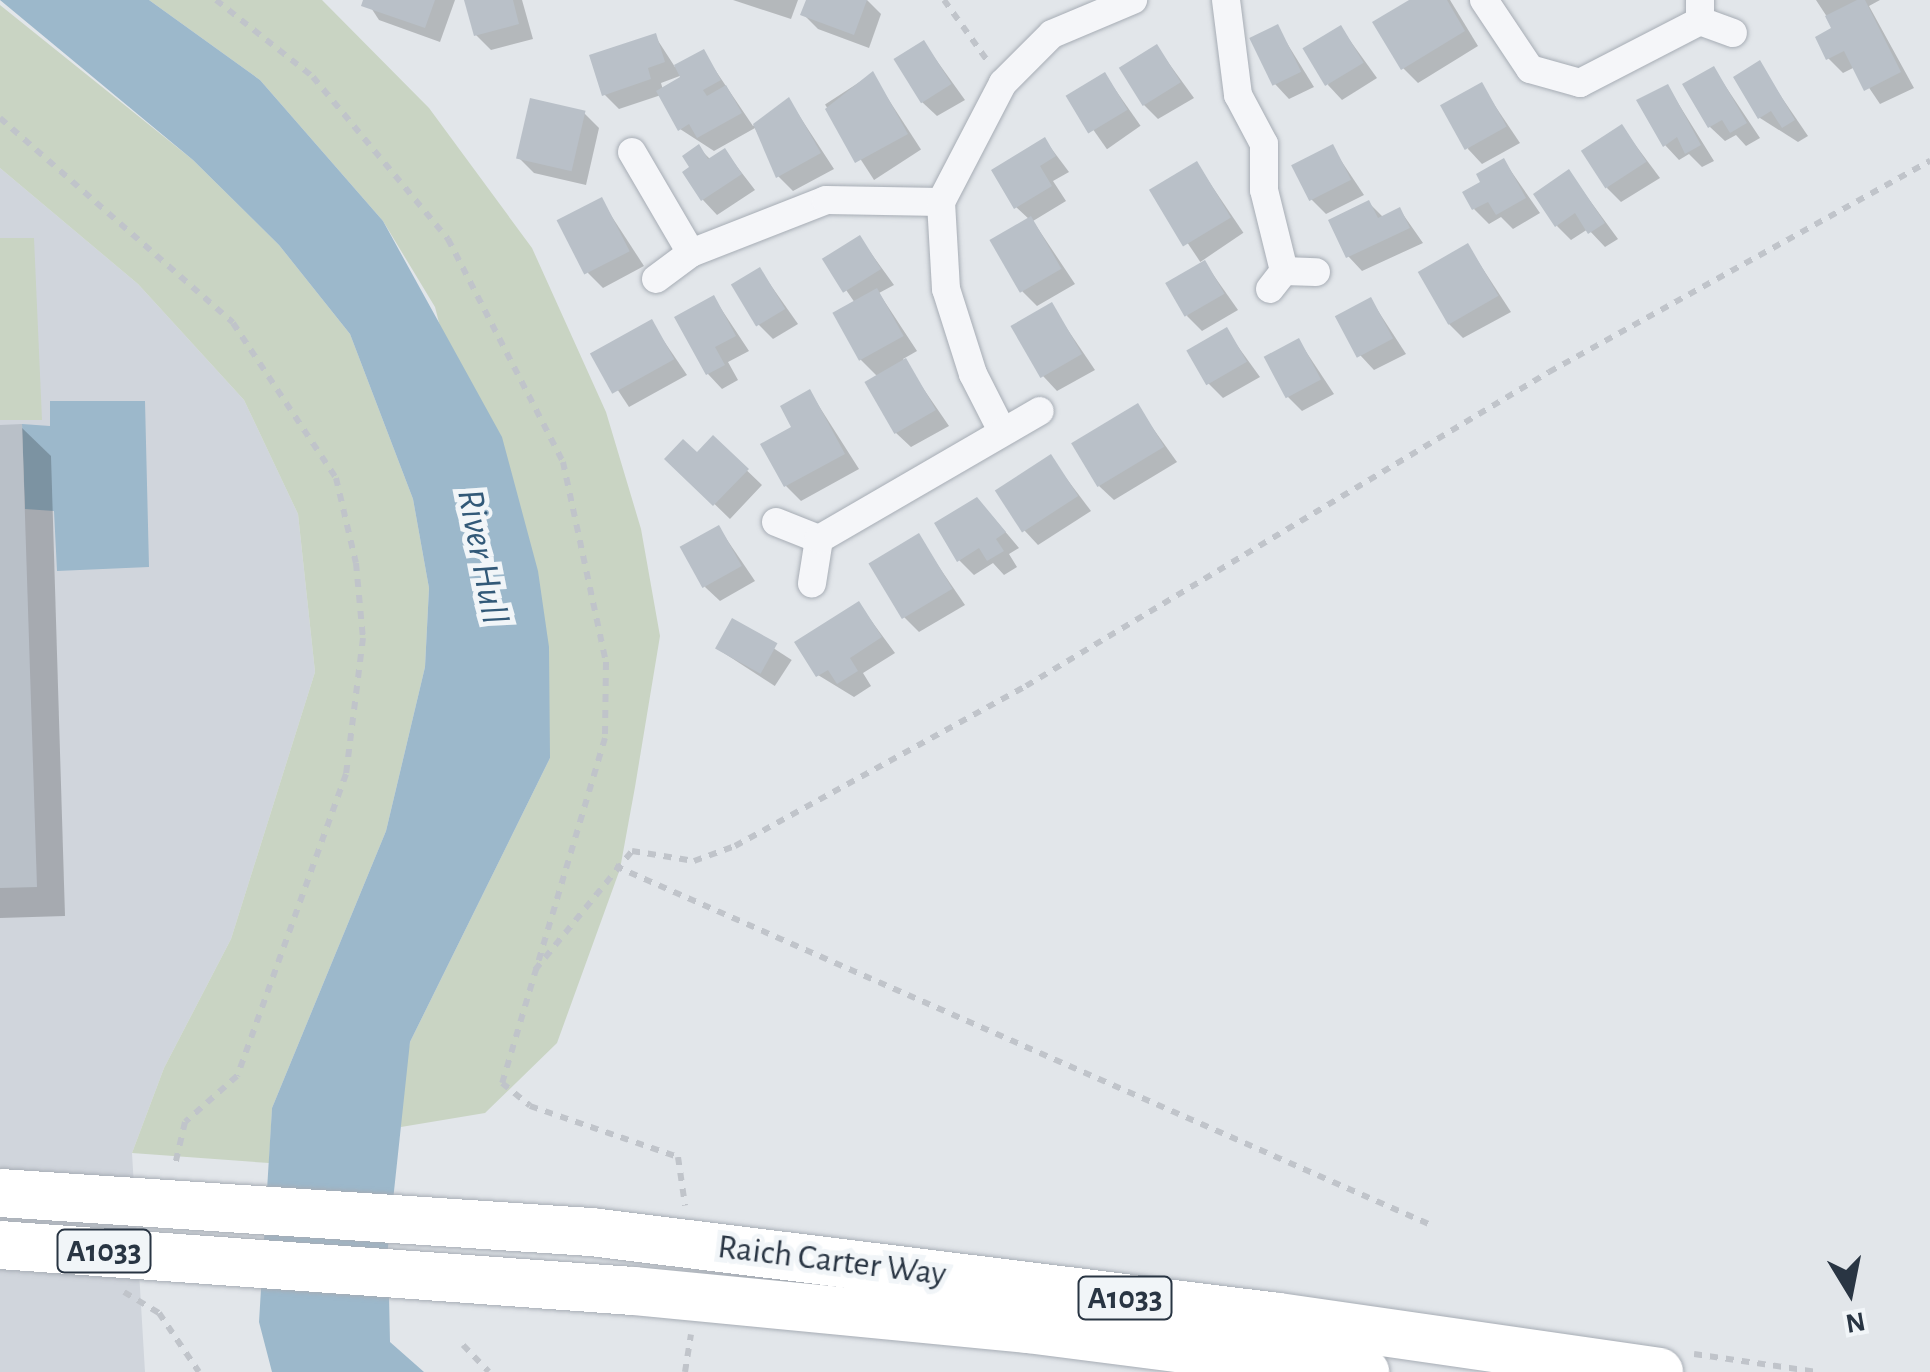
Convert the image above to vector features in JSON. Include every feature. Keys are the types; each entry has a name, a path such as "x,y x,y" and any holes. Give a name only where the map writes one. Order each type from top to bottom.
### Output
{"highway":[{"name":"Raich Carter Way","path":"0,1193 165,1186 591,1232 1278,1317 1659,1372"},
{"name":"Raich Carter Way","path":"0,1246 207,1257 633,1291 1028,1330 1366,1372"}],"street":[{"path":"1002,431 974,374 946,289 941,202 1004,83 1052,34 1132,0"},
{"path":"1226,0 1238,95 1264,144 1264,190 1277,280 1316,272"},
{"path":"1484,0 1530,69 1580,83 1700,10 1733,33"},
{"path":"632,152 691,254"},
{"path":"656,279 691,254 826,200 941,202"},
{"path":"819,539 1040,411"},
{"path":"776,522 819,539"},
{"path":"812,583 819,539"}],"path":[{"path":"216,0 313,78 448,238 562,462 603,643 606,738 502,1082 530,1106 678,1157 687,1214"},
{"path":"944,0 1004,83"},
{"path":"0,118 233,323 336,478 356,563 363,638 346,774 237,1076 185,1122 165,1186"},
{"path":"535,970 615,865 632,851 694,861 735,846 1026,686 1550,372 1930,161"},
{"path":"615,865 1433,1226"},
{"path":"122,1276 128,1299 159,1313 199,1372"},
{"path":"685,1372 692,1321"},
{"path":"464,1345 489,1372"}],"shaded area":[{"path":"0,168 138,284 244,400 298,514 315,672 231,939 164,1068 132,1153 145,1372 0,1372"}],"green space":[{"path":"149,0 322,0 429,108 532,248 606,412 641,529 660,636 635,787 620,869 557,1043 485,1113 401,1127 400,1090 410,1042 550,758 435,307 383,221 260,80"},
{"path":"0,5 193,160 279,245 350,334 413,499 429,588 425,667 386,831 272,1108 269,1163 132,1153 164,1068 231,939 315,672 298,514 244,400 138,284 0,168"},
{"path":"0,238 34,238 42,420 0,420"}],"water":[{"name":"River Hull","path":"0,0 149,0 260,80 383,221 502,437 538,571 549,647 550,758 410,1042 388,1247 390,1342 424,1372 272,1372 259,1322 272,1108 386,831 425,667 429,588 413,499 350,334 279,245 193,160"},
{"path":"50,401 145,401 149,567 57,571 54,511 25,509 22,424 50,426"}],"building":[{"path":"363,0 435,0 425,28 361,6"},
{"path":"464,0 513,0 519,24 474,36"},
{"path":"806,0 867,0 854,35 800,15"},
{"path":"1409,0 1447,0 1465,31 1401,70 1372,22"},
{"path":"1865,0 1901,72 1864,91 1844,51 1826,60 1815,37 1831,28 1825,16"},
{"path":"1278,24 1301,72 1272,86 1249,38"},
{"path":"1341,25 1364,63 1325,86 1302,48"},
{"path":"656,33 665,62 648,68 651,79 602,96 589,55"},
{"path":"924,40 952,84 921,103 893,59"},
{"path":"1157,44 1181,82 1143,106 1119,68"},
{"path":"704,49 721,80 703,90 707,96 726,85 742,113 697,138 689,124 678,131 656,91 680,77 674,65"},
{"path":"1760,60 1795,120 1782,128 1771,111 1758,119 1733,77"},
{"path":"1714,66 1747,123 1730,133 1722,120 1708,128 1682,84"},
{"path":"873,71 908,134 855,163 825,109"},
{"path":"1105,72 1128,110 1088,133 1066,96"},
{"path":"1482,82 1507,127 1465,150 1440,105"},
{"path":"1668,84 1701,145 1685,154 1677,137 1663,147 1636,100"},
{"path":"789,97 821,153 776,178 753,124"},
{"path":"530,98 586,111 572,171 516,158"},
{"path":"1622,124 1647,162 1605,188 1581,151"},
{"path":"1045,137 1056,156 1040,166 1052,186 1014,209 991,170"},
{"path":"699,144 708,159 725,148 742,174 701,201 682,172 689,167 682,156"},
{"path":"1333,144 1351,180 1309,201 1291,165"},
{"path":"1504,158 1526,198 1496,215 1488,202 1472,210 1462,192 1480,182 1476,174"},
{"path":"1197,161 1231,218 1183,246 1149,190"},
{"path":"1569,169 1605,223 1588,234 1575,213 1555,227 1533,194"},
{"path":"602,197 630,251 584,275 557,220"},
{"path":"1369,200 1378,218 1400,207 1410,228 1346,258 1328,220"},
{"path":"1031,216 1062,269 1020,293 989,240"},
{"path":"860,235 881,269 843,293 822,259"},
{"path":"1468,243 1498,296 1448,325 1418,272"},
{"path":"1205,260 1224,294 1185,317 1165,283"},
{"path":"760,267 785,309 756,327 731,285"},
{"path":"877,288 904,336 859,361 832,313"},
{"path":"714,295 736,336 715,347 725,365 706,375 674,317"},
{"path":"1371,297 1393,338 1357,358 1335,316"},
{"path":"1052,302 1082,354 1040,378 1010,326"},
{"path":"652,319 674,359 612,394 590,353"},
{"path":"1227,327 1247,362 1206,385 1186,350"},
{"path":"1299,338 1321,379 1286,398 1264,357"},
{"path":"906,358 936,410 894,434 864,382"},
{"path":"810,389 845,454 784,487 760,444 791,427 780,406"},
{"path":"1138,403 1164,447 1097,487 1071,443"},
{"path":"22,424 37,887 0,888 0,425"},
{"path":"713,435 749,469 713,506 664,459 683,439 697,452"},
{"path":"1051,454 1078,496 1022,532 995,490"},
{"path":"977,497 1006,532 996,539 1004,551 987,561 979,548 957,562 934,523"},
{"path":"719,525 742,566 702,588 680,547"},
{"path":"919,533 952,589 902,619 868,563"},
{"path":"859,601 882,637 850,658 858,671 837,684 828,670 816,677 794,642"},
{"path":"732,618 777,643 761,674 715,649"}]}
